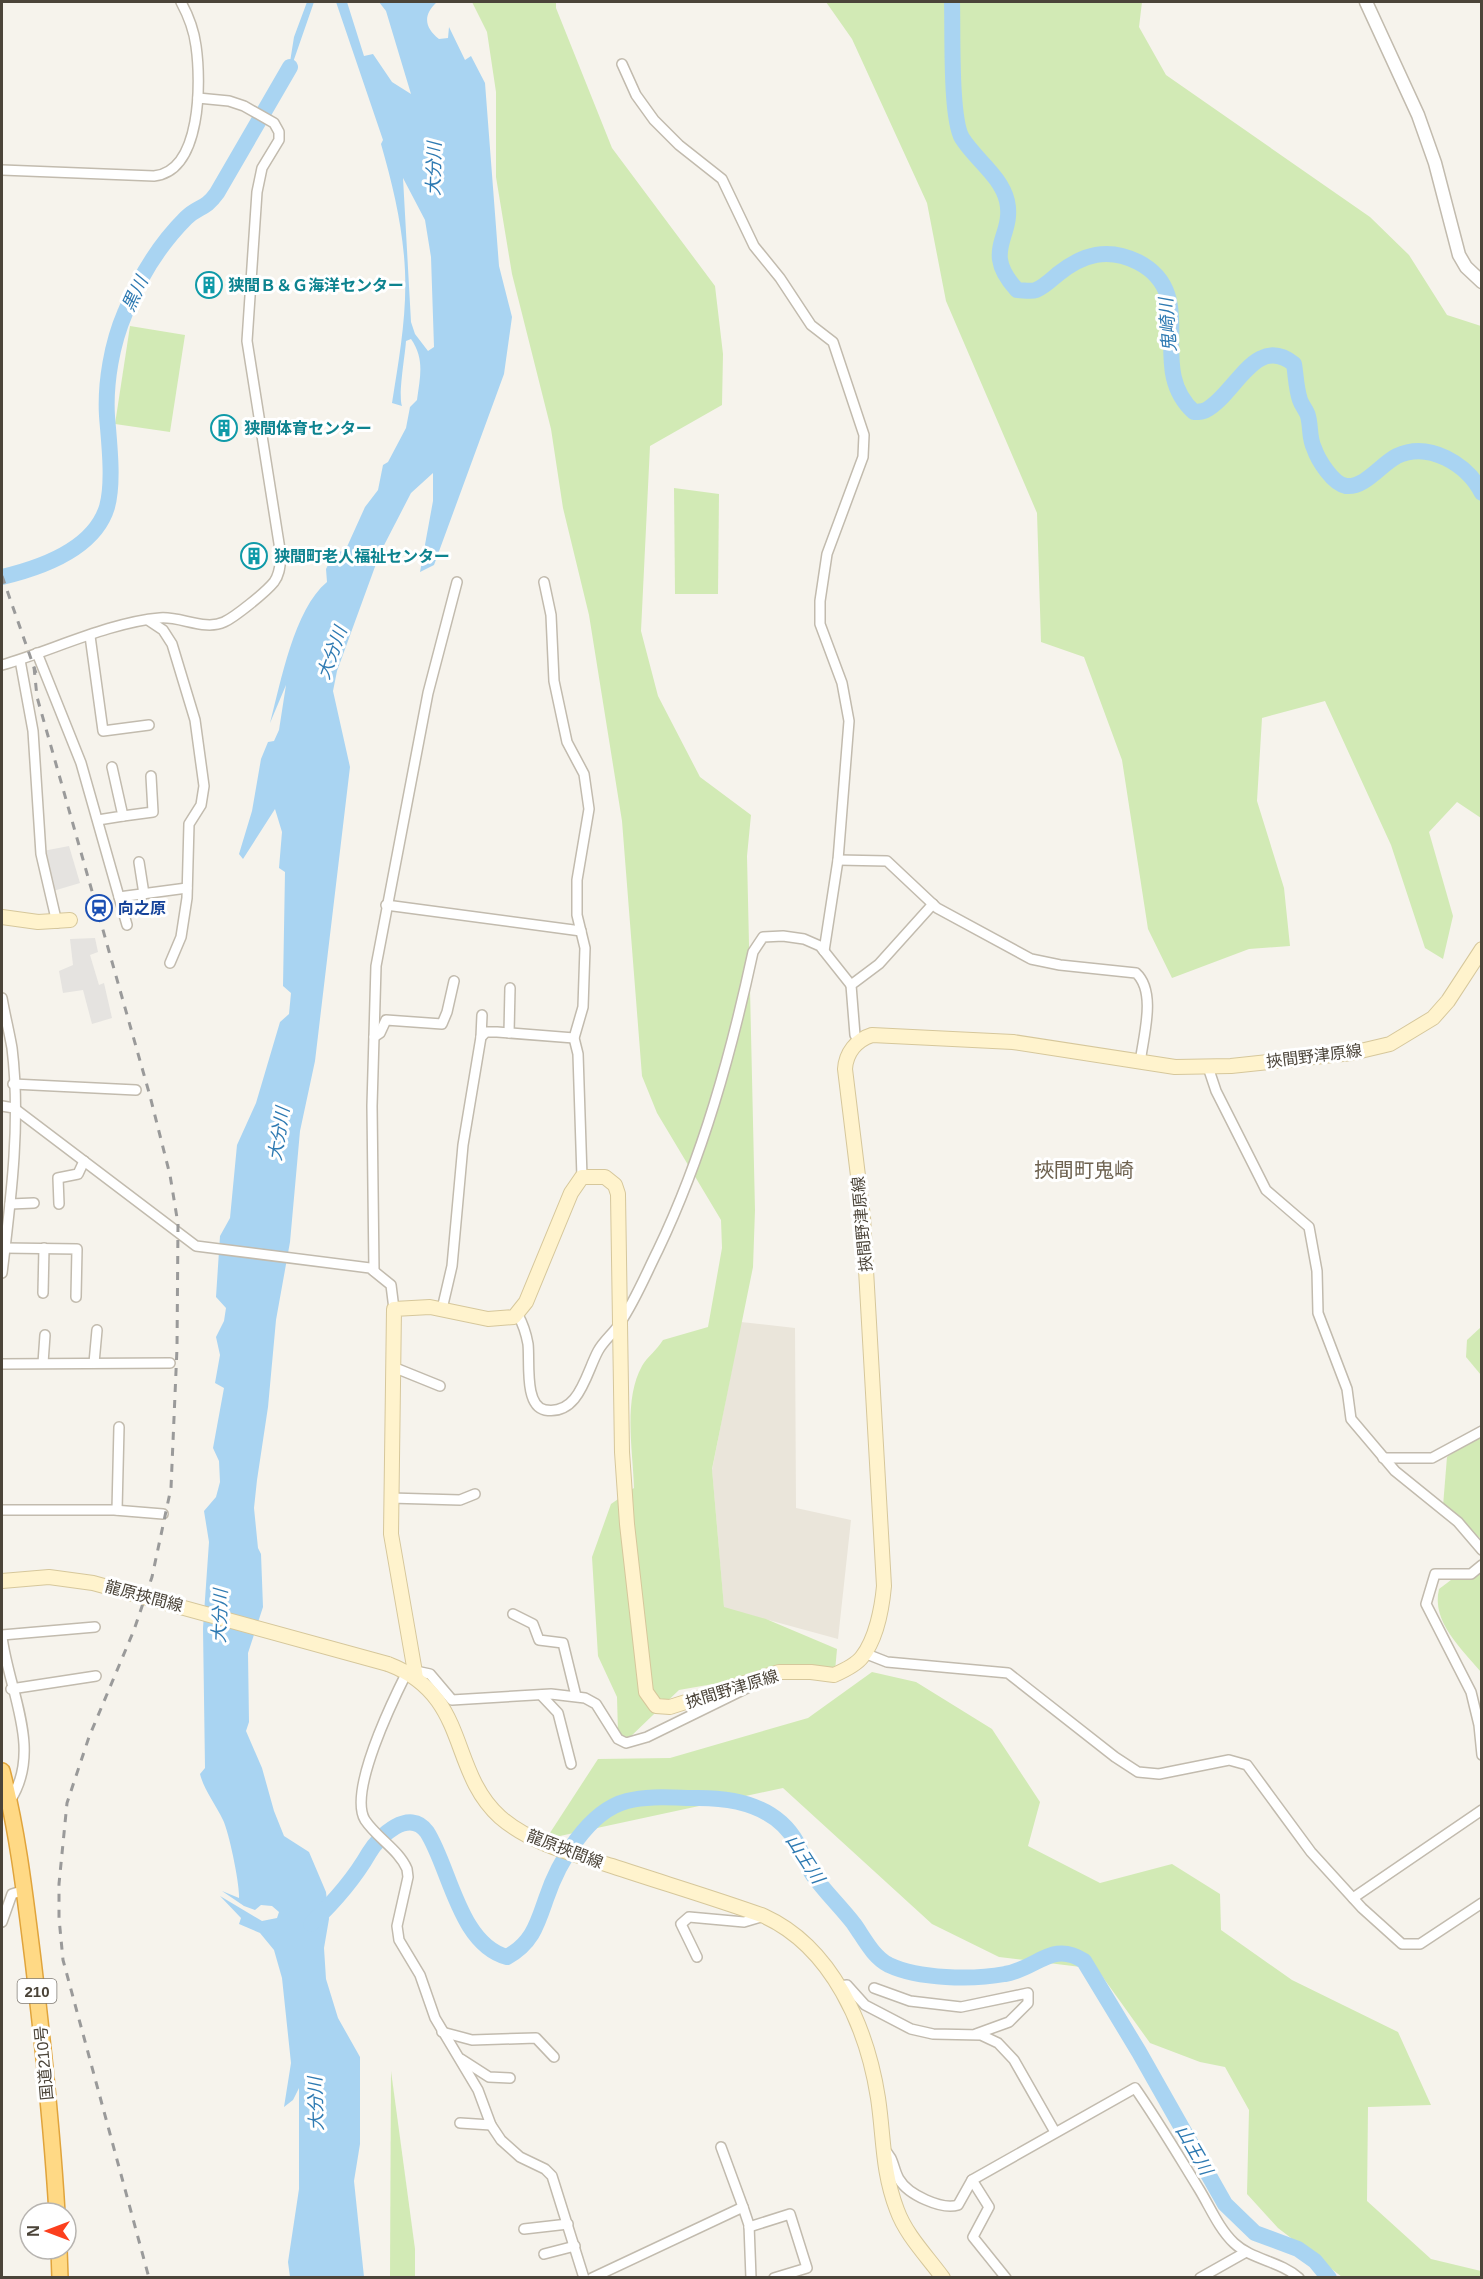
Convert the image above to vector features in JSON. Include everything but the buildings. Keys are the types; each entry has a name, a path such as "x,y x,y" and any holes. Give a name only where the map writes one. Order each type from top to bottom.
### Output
{"highway":[{"name":"国道210号","path":"2,1772 10,1801 25,1890 44,2051 56,2201"},
{"path":"59,2261 60,2277"}],"main road":[{"path":"2,917 63,921"},
{"name":"挾間野津原線","path":"582,1178 605,1177 615,1185 618,1194 621,1323 619,1400 624,1489 646,1692 656,1706 670,1707 772,1674 811,1671 834,1675 859,1660 864,1653 880,1611 884,1586 863,1217 845,1070 848,1056 860,1041 869,1036 882,1035 999,1041 1070,1050 1140,1063 1208,1067 1352,1053 1390,1044 1417,1030 1440,1011 1482,949"},
{"path":"413,1674 392,1545 390,1498 394,1309 442,1309 493,1320 510,1319 518,1315 526,1302 571,1193 582,1178"},
{"name":"龍原挾間線","path":"2,1581 49,1577 93,1583 388,1664 413,1674 430,1690 443,1708 480,1790 491,1806 518,1831 545,1844 764,1916 804,1941 826,1965 839,1986 864,2045 874,2076 886,2175 902,2221 943,2277"}],"street":[{"path":"2,170 159,176 174,168 187,150 198,98 197,47 182,2"},
{"path":"1366,2 1418,114 1459,255 1466,267 1482,282"},
{"path":"622,64 636,95 660,126 722,179 754,246 780,278 811,326 833,342 864,435 863,457 827,554 820,601 820,624 842,683 849,721 838,861 825,951"},
{"path":"2,664 148,620 179,618 199,624 222,623 273,582 279,572 280,556 247,341 257,192 264,163 279,140 279,132 274,123 251,109 229,101 198,98"},
{"path":"374,1271 376,966 428,693 457,582"},
{"path":"544,582 551,615 555,681 567,742 584,774 589,809 577,880 577,915 585,948 585,974 583,1007 574,1038 578,1054 582,1178"},
{"path":"148,620 169,636 200,746 204,786 201,806 189,824 187,888 181,937 170,963"},
{"path":"90,636 103,731 149,725"},
{"path":"38,653 81,763 127,925"},
{"path":"20,660 33,731 41,854 63,921"},
{"path":"112,767 123,816"},
{"path":"98,820 153,812 151,776"},
{"path":"838,861 887,861 933,904 1031,959 1060,965 1136,973 1144,983 1147,996 1140,1063"},
{"path":"139,862 144,894"},
{"path":"119,897 187,888"},
{"path":"851,986 879,964 933,904"},
{"path":"386,905 581,931"},
{"path":"518,1315 528,1341 533,1397 538,1408 548,1410 564,1407 577,1396 599,1349 621,1323 659,1248 697,1153 723,1079 753,952 758,941 763,937 783,936 804,939 820,946 851,986 855,1035 860,1041"},
{"path":"374,1036 380,1033 386,1020 442,1024 454,981"},
{"path":"509,1033 510,988"},
{"path":"2,998 12,1050 14,1108 10,1204 2,1273"},
{"path":"442,1309 452,1266 464,1145 481,1037 482,1015"},
{"path":"481,1037 486,1032 574,1038"},
{"path":"1208,1067 1216,1091 1266,1190 1309,1227 1317,1271 1318,1313 1347,1389 1351,1419 1383,1458 1412,1486 1458,1522 1482,1550"},
{"path":"13,1084 136,1090"},
{"path":"2,1106 14,1108 181,1238 196,1246 360,1266 374,1271 390,1285 394,1309"},
{"path":"59,1204 58,1178 78,1174 84,1161"},
{"path":"10,1204 34,1203"},
{"path":"4,1248 77,1249 76,1297"},
{"path":"43,1293 44,1248"},
{"path":"94,1363 97,1330"},
{"path":"44,1363 45,1335"},
{"path":"2,1364 170,1363"},
{"path":"393,1367 440,1386"},
{"path":"117,1510 119,1427"},
{"path":"1383,1458 1432,1458 1482,1431"},
{"path":"390,1498 460,1500 475,1494"},
{"path":"2,1510 117,1510 163,1514"},
{"path":"1482,1565 1471,1574 1435,1574 1426,1604 1472,1692 1482,1755"},
{"path":"513,1614 533,1624 539,1640 563,1643 576,1696"},
{"path":"10,1801 20,1783 25,1756 24,1735 11,1689 2,1636 95,1627"},
{"path":"864,1653 887,1662 1008,1673 1115,1757 1138,1772 1159,1774 1229,1760 1247,1765 1306,1846 1394,1939 1412,1946 1423,1942 1482,1903"},
{"path":"584,2277 549,2172 520,2157 507,2146 491,2125 478,2090 442,2032 420,1976 399,1940 397,1926 408,1873 406,1866 370,1826 362,1810 364,1779 377,1740 413,1674 430,1674 452,1700 541,1695 576,1696 596,1704 618,1739 632,1742 772,1674"},
{"path":"11,1689 96,1676"},
{"path":"541,1695 558,1713 571,1764"},
{"path":"1353,1898 1482,1810"},
{"path":"2,1922 12,1894 25,1890"},
{"path":"697,1957 681,1924 684,1920 690,1917 744,1922 764,1916"},
{"path":"839,1986 847,1985 865,2005 916,2031 933,2034 976,2034 994,2040 1006,2050 1056,2132"},
{"path":"874,1988 910,2001 961,2007 1028,1994 1028,2003 1014,2019 976,2034"},
{"path":"442,2032 472,2040 536,2038 554,2056"},
{"path":"457,2056 489,2077 510,2078"},
{"path":"882,2148 891,2159 898,2179 905,2187 950,2207 958,2205 972,2180 1135,2088 1159,2122 1216,2218 1234,2243 1246,2252 1289,2269 1299,2277"},
{"path":"460,2123 491,2125"},
{"path":"721,2147 748,2227 751,2277"},
{"path":"972,2180 989,2207 973,2237 1006,2277"},
{"path":"592,2277 743,2207"},
{"path":"748,2227 790,2214 808,2272 774,2277"},
{"path":"524,2229 568,2224"},
{"path":"543,2254 575,2246"},
{"path":"1200,2277 1246,2252"}],"shaded area":[{"path":"69,846 80,883 53,891 43,851"},
{"path":"95,938 98,952 90,955 99,985 104,983 112,1018 92,1024 83,990 63,993 59,971 73,965 70,939"},
{"path":"741,1322 795,1328 796,1508 851,1520 838,1639 724,1608 712,1470"}],"green space":[{"path":"472,2 556,2 556,8 612,148 715,286 723,354 722,405 650,446 641,631 658,696 700,777 751,815 747,856 755,1210 753,1267 712,1469 724,1607 766,1619 837,1649 835,1671 753,1677 679,1690 627,1740 618,1733 617,1697 598,1656 592,1557 611,1504 634,1488 631,1410 636,1379 642,1366 663,1340 708,1327 722,1248 721,1220 657,1113 642,1076 622,821 589,615 563,508 551,429 512,274 496,177 496,92 487,32"},
{"path":"826,2 1142,2 1139,27 1166,75 1370,217 1409,255 1447,315 1481,326 1481,818 1457,802 1429,832 1453,916 1443,959 1425,948 1391,845 1325,701 1262,718 1257,801 1284,888 1290,946 1249,949 1172,978 1148,929 1122,760 1084,657 1041,642 1037,513 946,301 927,203 852,39"},
{"path":"130,326 185,335 170,432 115,424"},
{"path":"674,488 719,494 718,594 675,594"},
{"path":"1481,1327 1481,1375 1466,1357 1467,1340"},
{"path":"1481,1433 1481,1539 1443,1506 1447,1457"},
{"path":"1481,1573 1481,1672 1450,1634 1440,1613 1438,1601 1439,1589 1451,1580 1473,1579"},
{"path":"872,1672 916,1682 992,1729 1040,1802 1028,1846 1100,1883 1172,1864 1220,1894 1221,1930 1292,1980 1398,2032 1431,2105 1368,2107 1367,2201 1431,2259 1481,2271 1481,2277 1342,2277 1278,2228 1247,2194 1249,2110 1225,2067 1200,2062 1150,2043 1097,1969 999,1957 932,1924 783,1788 546,1839 598,1759 670,1758 808,1718"},
{"path":"391,2071 415,2249 415,2277 390,2277"}],"water":[{"path":"307,2 314,2 290,71 280,91 279,85 290,62 294,37"},
{"name":"大分川","path":"336,2 347,2 364,56 373,54 392,82 411,94 386,11 379,2 437,2 428,16 430,30 439,39 448,38 449,27 465,60 471,56 485,83 499,266 512,317 504,374 434,565 420,572 433,501 433,473 411,493 380,553 337,671 333,691 350,767 315,1061 300,1131 290,1242 276,1320 268,1407 257,1480 254,1508 258,1548 261,1554 263,1607 248,1653 249,1722 246,1731 262,1768 274,1811 284,1836 309,1852 326,1892 329,1919 324,1948 326,1979 338,2018 360,2057 360,2144 354,2181 364,2277 290,2277 288,2262 299,2189 299,2088 293,2100 284,2107 291,2063 282,1978 274,1950 260,1933 239,1924 241,1918 220,1896 262,1921 277,1918 279,1912 272,1906 261,1905 255,1910 244,1906 222,1891 239,1898 236,1871 225,1826 200,1774 205,1768 203,1628 209,1542 204,1511 216,1497 220,1482 219,1461 213,1448 224,1388 215,1383 220,1355 216,1337 224,1321 226,1308 216,1297 220,1236 230,1218 237,1145 256,1103 280,1022 289,1014 291,993 283,986 285,872 279,868 282,832 275,809 243,859 239,854 252,811 261,759 268,742 274,741 279,730 286,685 270,723 284,667 297,628 316,594 327,582 326,569 333,555 346,549 365,507 378,490 383,465 388,462 406,428 410,407 417,400 420,361 411,339 406,341 401,385 402,406 392,403 404,320 405,271 400,223 381,144 383,140","holes":["403,178 425,220 431,257 434,347 428,351 415,334 411,322"]}],"waterway":[{"name":"鬼崎川","path":"952,2 954,93 958,127 967,146 994,176 1004,192 1008,214 1001,244 1001,264 1006,276 1017,290 1036,290 1067,267 1086,257 1106,254 1127,257 1157,276 1167,293 1171,312 1173,374 1180,394 1194,412 1206,410 1217,402 1257,361 1268,356 1280,356 1294,364 1299,396 1309,420 1311,440 1322,465 1336,481 1346,486 1353,486 1397,456 1422,451 1434,453 1457,465 1467,473 1482,493"},
{"name":"黒川","path":"2,577 33,568 64,555 78,546 100,522 107,507 110,486 108,377 116,337 125,313 143,275 167,239 186,218 209,202 217,193 290,67"},
{"name":"山王川","path":"311,1924 343,1891 380,1839 395,1827 412,1822 420,1825 427,1832 458,1903 477,1937 491,1949 507,1957 522,1946 532,1933 558,1870 576,1840 600,1815 613,1807 636,1799 663,1797 713,1798 755,1807 779,1821 789,1831 818,1881 874,1952 889,1965 930,1976 977,1977 1016,1971 1044,1958 1063,1953 1084,1961 1139,2052 1225,2204 1255,2233 1298,2249 1315,2261 1329,2278"}],"railway":[{"path":"2,576 36,673"},
{"path":"34,667 37,697 150,1096 170,1175 178,1224 177,1348 171,1488 152,1577 134,1630 89,1737 67,1803 59,1884 63,1960 149,2278"}],"place":[{"name":"狭間Ｂ＆Ｇ海洋センター","path":"209,285"},
{"name":"狭間体育センター","path":"224,428"},
{"name":"狭間町老人福祉センター","path":"254,556"},
{"name":"向之原","path":"99,908"}],"district":[{"name":"挾間町鬼崎","path":"1084,1170"}]}
